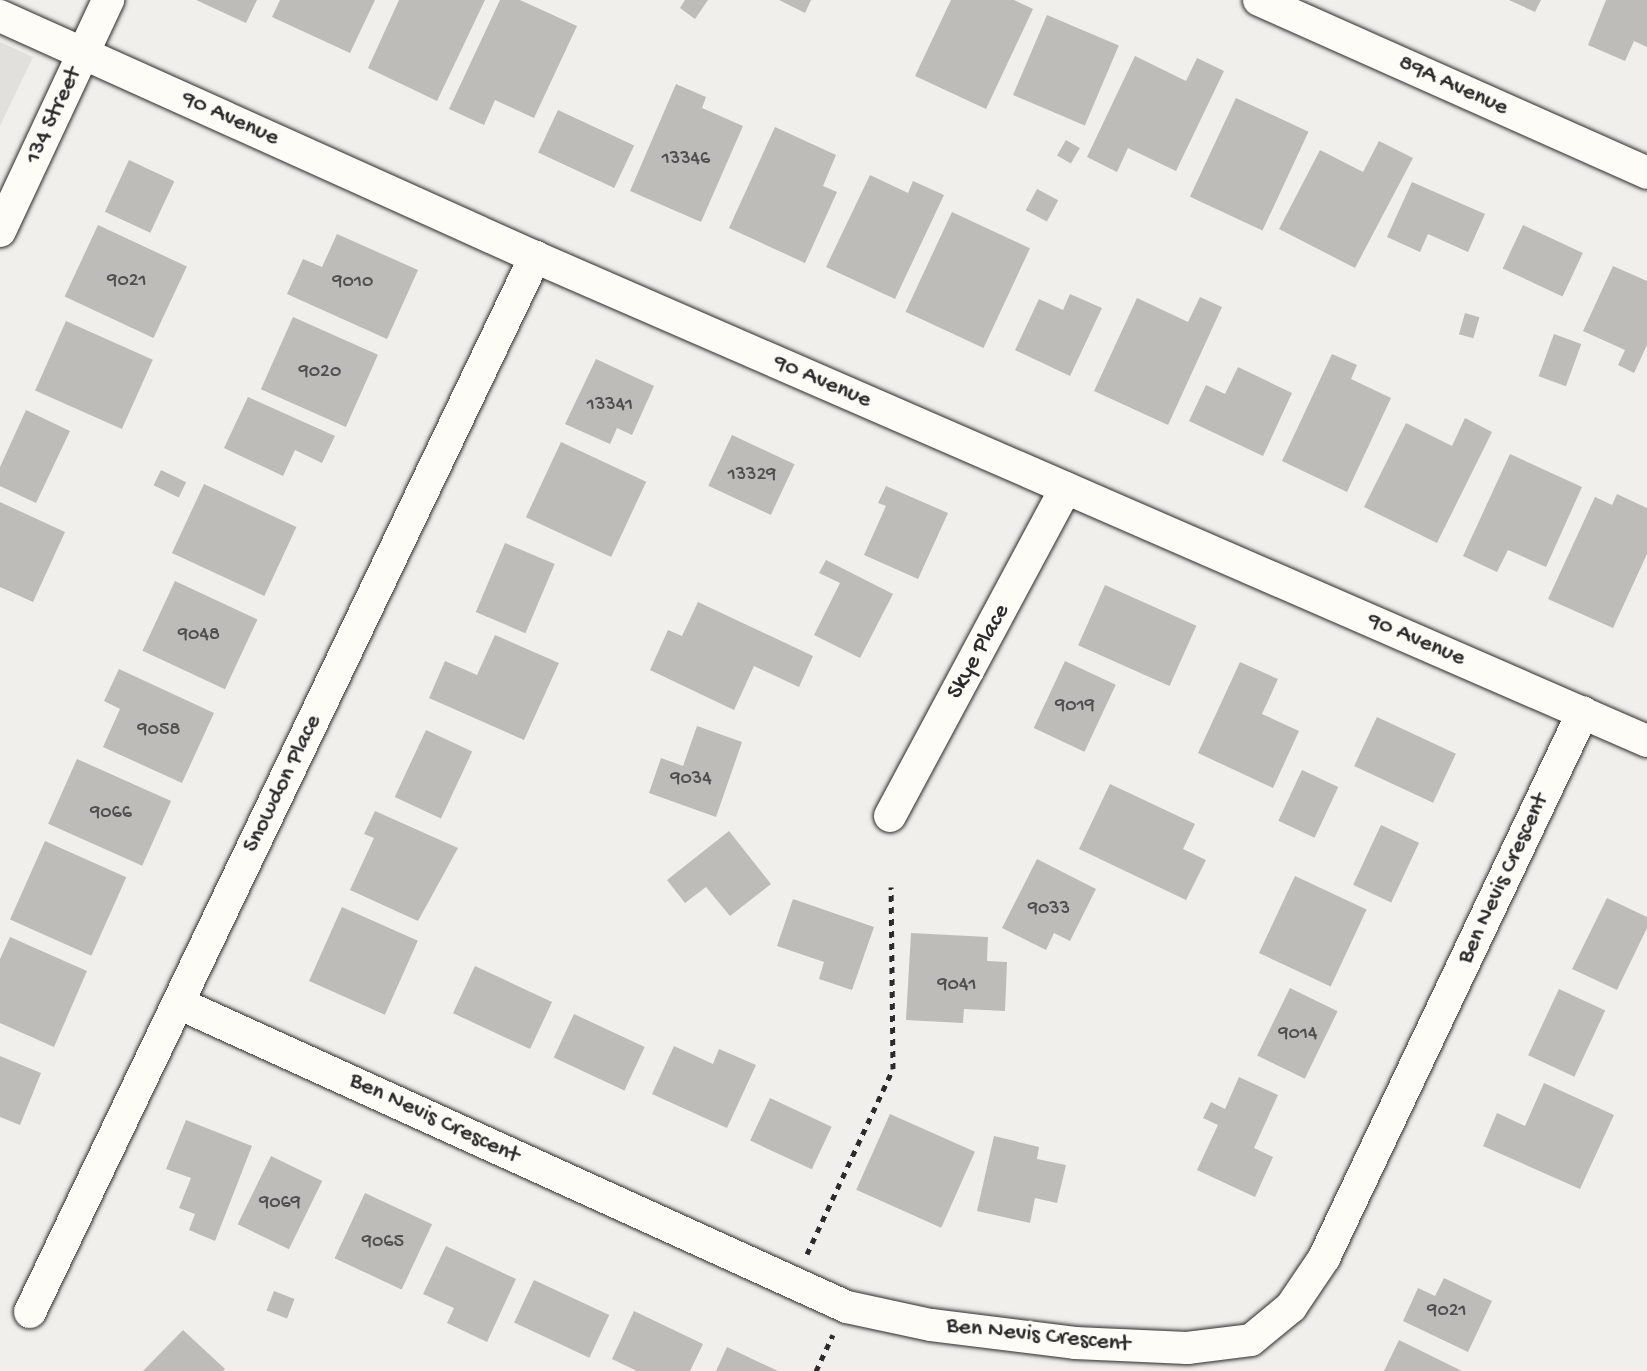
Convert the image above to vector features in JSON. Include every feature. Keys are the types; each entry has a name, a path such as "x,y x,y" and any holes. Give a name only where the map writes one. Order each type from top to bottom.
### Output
{"street":[{"name":"134 Street","path":"0,231 108,0"},
{"name":"89A Avenue","path":"1259,0 1647,173"},
{"name":"90 Avenue","path":"0,16 535,257 1647,741"},
{"name":"Snowdon Place","path":"30,1312 535,257"},
{"name":"Skye Place","path":"890,816 1066,488"},
{"name":"Ben Nevis Crescent","path":"178,1003 847,1307 931,1325 1075,1343 1187,1348 1251,1340 1291,1307 1324,1258 1583,712"}],"path":[{"path":"805,1258 893,1069 891,887"},
{"path":"816,1371 837,1327"}],"shaded area":[{"path":"0,42 33,57 0,126"}],"building":[{"path":"196,0 257,0 246,23"},
{"path":"280,0 375,0 350,53 272,17"},
{"path":"399,0 485,0 437,101 368,68"},
{"path":"500,0 520,0 577,26 534,118 495,100 484,125 449,109"},
{"path":"685,0 708,0 695,19 680,8"},
{"path":"779,0 811,0 805,13"},
{"path":"951,0 1014,0 1033,9 986,109 915,76"},
{"path":"1509,0 1541,0 1535,12"},
{"path":"1606,0 1647,0 1647,47 1634,41 1625,61 1588,45"},
{"path":"1047,15 1119,45 1085,126 1013,95"},
{"path":"1135,56 1186,81 1197,58 1224,71 1176,171 1128,148 1117,172 1087,157"},
{"path":"676,84 706,97 702,108 743,126 701,222 630,191"},
{"path":"1236,98 1309,132 1262,231 1190,197"},
{"path":"558,110 634,145 614,188 538,153"},
{"path":"775,127 836,155 823,186 837,192 805,263 729,228"},
{"path":"1066,140 1080,148 1071,164 1057,156"},
{"path":"1379,141 1413,158 1355,268 1279,229 1320,150 1363,172"},
{"path":"129,160 174,181 150,233 105,212"},
{"path":"870,175 908,193 913,181 944,195 895,299 826,267"},
{"path":"1412,182 1485,214 1468,252 1428,234 1420,252 1387,237"},
{"path":"1037,189 1058,200 1047,221 1026,210"},
{"path":"952,212 1030,248 983,348 906,312"},
{"path":"98,225 187,266 153,338 65,297"},
{"path":"1523,225 1583,253 1563,296 1503,269"},
{"path":"337,234 418,270 387,339 287,294 303,259 322,267"},
{"path":"1613,266 1647,281 1647,345 1634,373 1618,365 1625,350 1583,331"},
{"path":"1070,294 1102,308 1070,376 1015,350 1039,299 1063,310"},
{"path":"1200,297 1222,307 1168,425 1094,391 1137,298 1188,322"},
{"path":"1465,313 1479,317 1473,338 1459,334"},
{"path":"293,317 378,355 346,427 261,389"},
{"path":"66,321 153,360 122,429 35,390"},
{"path":"1554,334 1581,344 1566,386 1539,376"},
{"path":"1332,354 1357,365 1351,379 1391,398 1347,492 1282,461"},
{"path":"596,359 654,386 632,435 617,428 610,444 565,424"},
{"path":"1238,367 1292,393 1263,456 1189,421 1206,385 1225,394"},
{"path":"248,397 335,436 322,463 295,450 283,476 224,448"},
{"path":"26,410 70,431 36,503 0,486 0,467"},
{"path":"1465,418 1492,432 1437,543 1364,507 1406,423 1452,446"},
{"path":"732,435 795,464 771,515 708,486"},
{"path":"561,442 646,482 611,557 526,517"},
{"path":"1510,454 1582,487 1546,567 1508,550 1497,572 1463,556"},
{"path":"161,470 186,482 179,498 154,485"},
{"path":"204,484 296,527 264,596 172,553"},
{"path":"886,486 948,513 918,579 864,555 886,506 878,503"},
{"path":"1617,494 1647,508 1647,554 1613,628 1548,599 1595,497 1612,505"},
{"path":"0,502 65,532 33,602 0,587"},
{"path":"505,543 555,564 525,633 476,612"},
{"path":"826,560 893,594 860,658 814,635 840,583 819,573"},
{"path":"175,581 257,619 225,689 142,651"},
{"path":"1105,585 1196,626 1170,686 1078,645"},
{"path":"698,602 813,656 799,687 754,666 734,710 650,670 668,630 682,636"},
{"path":"495,635 559,663 524,740 429,698 445,661 477,675"},
{"path":"1065,661 1116,685 1084,752 1034,728"},
{"path":"1240,662 1278,679 1262,714 1299,731 1273,788 1198,753"},
{"path":"119,669 214,713 182,783 103,747 120,709 104,701"},
{"path":"1377,717 1456,754 1433,803 1354,766"},
{"path":"697,726 742,742 716,817 649,793 661,758 683,766"},
{"path":"426,730 472,752 441,819 395,797"},
{"path":"77,759 171,801 142,866 48,824"},
{"path":"1302,770 1338,787 1315,838 1278,821"},
{"path":"1110,784 1195,824 1183,849 1206,860 1186,900 1079,849"},
{"path":"375,811 458,848 418,921 350,890 374,838 364,834"},
{"path":"1381,825 1419,843 1391,903 1353,885"},
{"path":"729,831 771,884 730,916 706,887 685,903 667,880"},
{"path":"45,841 126,877 91,956 10,920"},
{"path":"1037,859 1096,889 1070,941 1054,933 1046,950 1002,928"},
{"path":"1295,876 1367,909 1331,986 1259,953"},
{"path":"1607,898 1647,917 1647,928 1617,990 1572,969"},
{"path":"793,899 874,927 852,990 819,979 824,962 777,946"},
{"path":"342,907 418,941 385,1015 309,981"},
{"path":"911,933 988,937 987,961 1007,962 1005,1011 964,1009 963,1023 906,1020"},
{"path":"10,937 87,971 54,1047 0,1023 0,959"},
{"path":"475,966 552,1002 530,1049 453,1013"},
{"path":"1290,988 1338,1011 1305,1079 1257,1055"},
{"path":"1559,989 1605,1011 1574,1077 1528,1055"},
{"path":"574,1014 645,1047 624,1090 554,1058"},
{"path":"674,1046 713,1064 719,1049 756,1065 727,1128 652,1094"},
{"path":"0,1056 41,1073 20,1125 0,1117"},
{"path":"1239,1077 1278,1095 1254,1148 1273,1157 1255,1197 1197,1170 1218,1125 1203,1118 1211,1102 1225,1109"},
{"path":"1544,1083 1614,1115 1580,1189 1483,1146 1497,1113 1525,1126"},
{"path":"770,1098 832,1127 812,1169 750,1141"},
{"path":"890,1114 975,1152 941,1228 856,1190"},
{"path":"186,1120 252,1146 215,1241 189,1230 195,1214 179,1208 191,1178 166,1169"},
{"path":"994,1136 1039,1147 1037,1159 1066,1165 1057,1203 1035,1198 1030,1223 977,1211"},
{"path":"271,1156 322,1181 289,1249 238,1224"},
{"path":"365,1193 432,1224 402,1290 335,1258"},
{"path":"446,1246 516,1279 487,1342 447,1323 454,1308 423,1294"},
{"path":"1444,1278 1492,1301 1468,1352 1403,1321 1418,1288 1435,1296"},
{"path":"534,1280 609,1315 589,1358 514,1323"},
{"path":"274,1291 295,1299 287,1318 266,1311"},
{"path":"634,1311 703,1344 690,1371 637,1371 612,1359"},
{"path":"183,1330 225,1369 143,1371"},
{"path":"1399,1340 1462,1371 1384,1371"},
{"path":"727,1347 778,1371 716,1371"}]}
